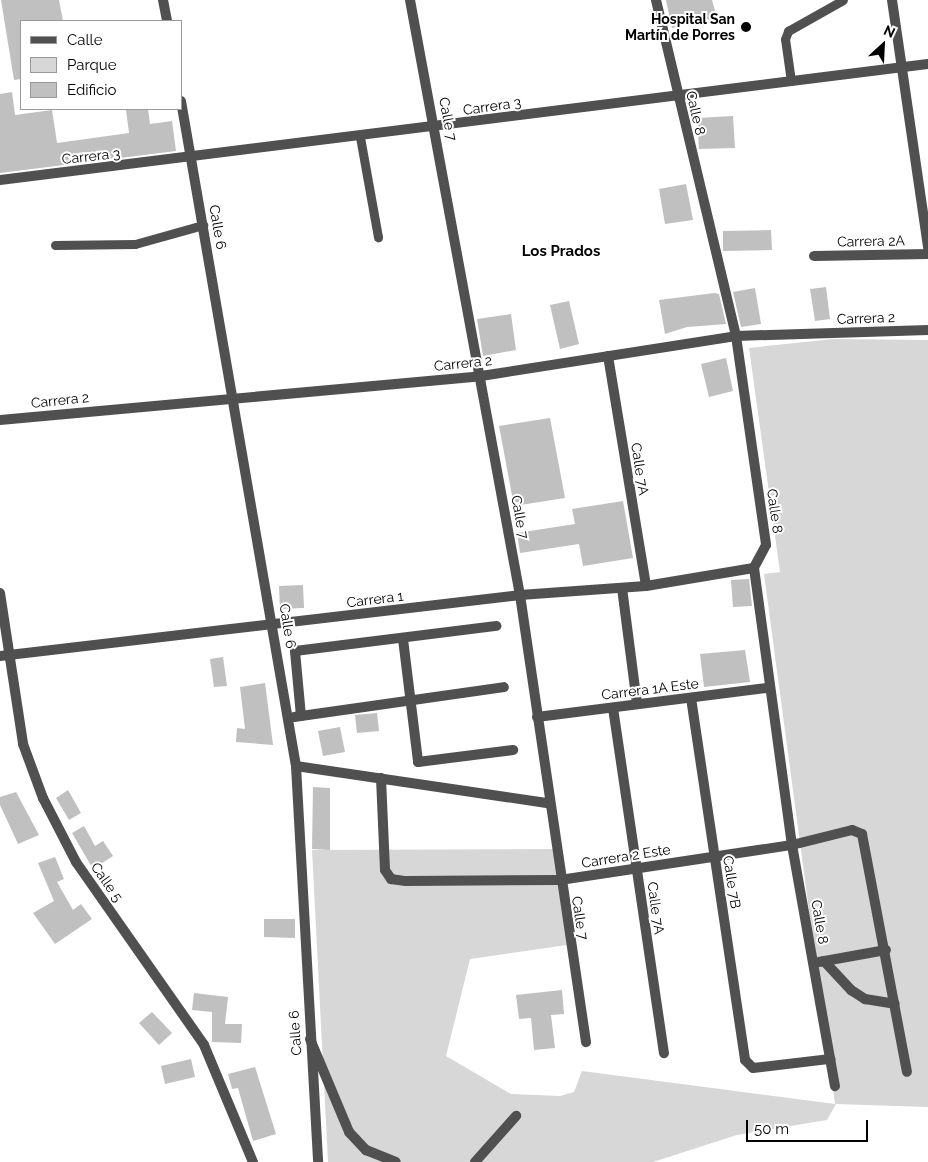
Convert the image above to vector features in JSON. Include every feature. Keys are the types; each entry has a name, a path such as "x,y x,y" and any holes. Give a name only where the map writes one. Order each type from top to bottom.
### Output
{"street":[{"path":"163,0 167,20"},
{"name":"Calle 7","path":"410,0 436,128 520,595 548,803 586,1042"},
{"name":"Calle 8","path":"656,0 736,336 766,545 754,568 768,688 792,844 835,1086"},
{"path":"892,0 904,68 928,248"},
{"name":"Carrera 3","path":"0,180 192,159 436,128 677,93 928,64"},
{"name":"Calle 6","path":"182,106 275,625 296,766 308,1036 318,1162"},
{"name":"Carrera 2A","path":"814,256 928,254"},
{"name":"Carrera 2","path":"0,420 234,396 481,376 736,336 928,330"},
{"name":"Calle 7A","path":"608,356 646,586"},
{"name":"Carrera 1","path":"4,656 520,595 646,586 754,568"},
{"path":"622,588 637,704"},
{"name":"Calle 5","path":"0,593 4,656 23,744 43,798 76,862 204,1045 253,1162"},
{"path":"301,716 294,651 496,626"},
{"path":"402,639 418,762 513,750"},
{"path":"288,718 504,687"},
{"name":"Carrera 1A Este","path":"537,717 768,688"},
{"name":"Calle 7B","path":"691,698 745,1060 753,1068 830,1059"},
{"name":"Calle 7A","path":"613,708 664,1053"},
{"path":"296,766 548,803"},
{"name":"Carrera 2 Este","path":"381,778 384,870 391,879 560,880 792,844 852,830 862,834 886,950"},
{"path":"813,964 886,950 907,1072"},
{"path":"824,962 851,990 865,999 895,1004"},
{"path":"308,1036 349,1132 366,1150 396,1162"},
{"path":"475,1162 516,1116"}],"lane":[{"path":"791,81 785,39 788,31 843,0"},
{"path":"360,137 378,237"},
{"path":"55,245 135,244 203,225"}],"green space":[{"path":"833,339 928,340 928,1107 836,1104 827,1120 737,1135 653,1162 328,1162 312,850 555,849 567,945 470,959 446,1056 511,1094 560,1096 574,1092 582,1071 835,1104 764,574 780,572 749,348"}],"building":[{"path":"1,0 59,0 63,20 20,20 20,79 14,80"},
{"path":"666,0 712,0 717,18 672,28"},
{"path":"12,92 15,115 52,110 57,143 129,133 126,110 148,110 150,124 172,121 176,151 0,173 0,94"},
{"path":"733,116 735,148 699,149 697,118"},
{"path":"686,184 693,220 665,224 659,189"},
{"path":"771,230 772,250 723,251 723,231"},
{"path":"826,287 830,319 815,321 810,289"},
{"path":"755,288 761,324 741,327 733,292"},
{"path":"719,294 726,324 687,327 665,334 659,300"},
{"path":"569,301 579,344 560,349 550,305"},
{"path":"511,314 516,350 483,356 477,319"},
{"path":"726,358 733,391 709,397 701,364"},
{"path":"550,418 565,498 514,506 499,426"},
{"path":"623,501 633,558 583,566 579,544 520,553 517,533 575,524 572,509"},
{"path":"749,579 752,606 733,607 731,580"},
{"path":"303,585 304,608 280,609 279,586"},
{"path":"745,650 750,682 704,687 700,654"},
{"path":"223,657 227,686 214,687 210,659"},
{"path":"265,683 273,745 236,742 237,728 245,729 240,687"},
{"path":"377,713 379,731 357,733 355,715"},
{"path":"340,727 345,752 323,756 318,731"},
{"path":"313,787 330,788 330,850 312,849"},
{"path":"68,790 81,813 69,820 56,798"},
{"path":"16,792 39,835 18,844 0,805 0,797"},
{"path":"84,826 95,846 103,841 113,856 93,869 72,833"},
{"path":"55,857 64,879 57,882 73,910 81,904 92,919 55,944 33,913 54,901 38,863"},
{"path":"264,919 295,919 295,938 264,937"},
{"path":"562,990 564,1014 551,1015 555,1048 534,1050 531,1018 519,1019 516,995"},
{"path":"194,993 228,997 225,1024 242,1024 241,1043 212,1042 212,1012 192,1010"},
{"path":"152,1012 172,1033 159,1045 139,1023"},
{"path":"191,1059 195,1077 165,1084 161,1066"},
{"path":"255,1067 276,1134 253,1141 238,1088 232,1089 228,1074"}],"place":[{"name":"Hospital San Martín de Porres","path":"746,27"}],"district":[{"name":"Los Prados","path":"561,252"}]}
